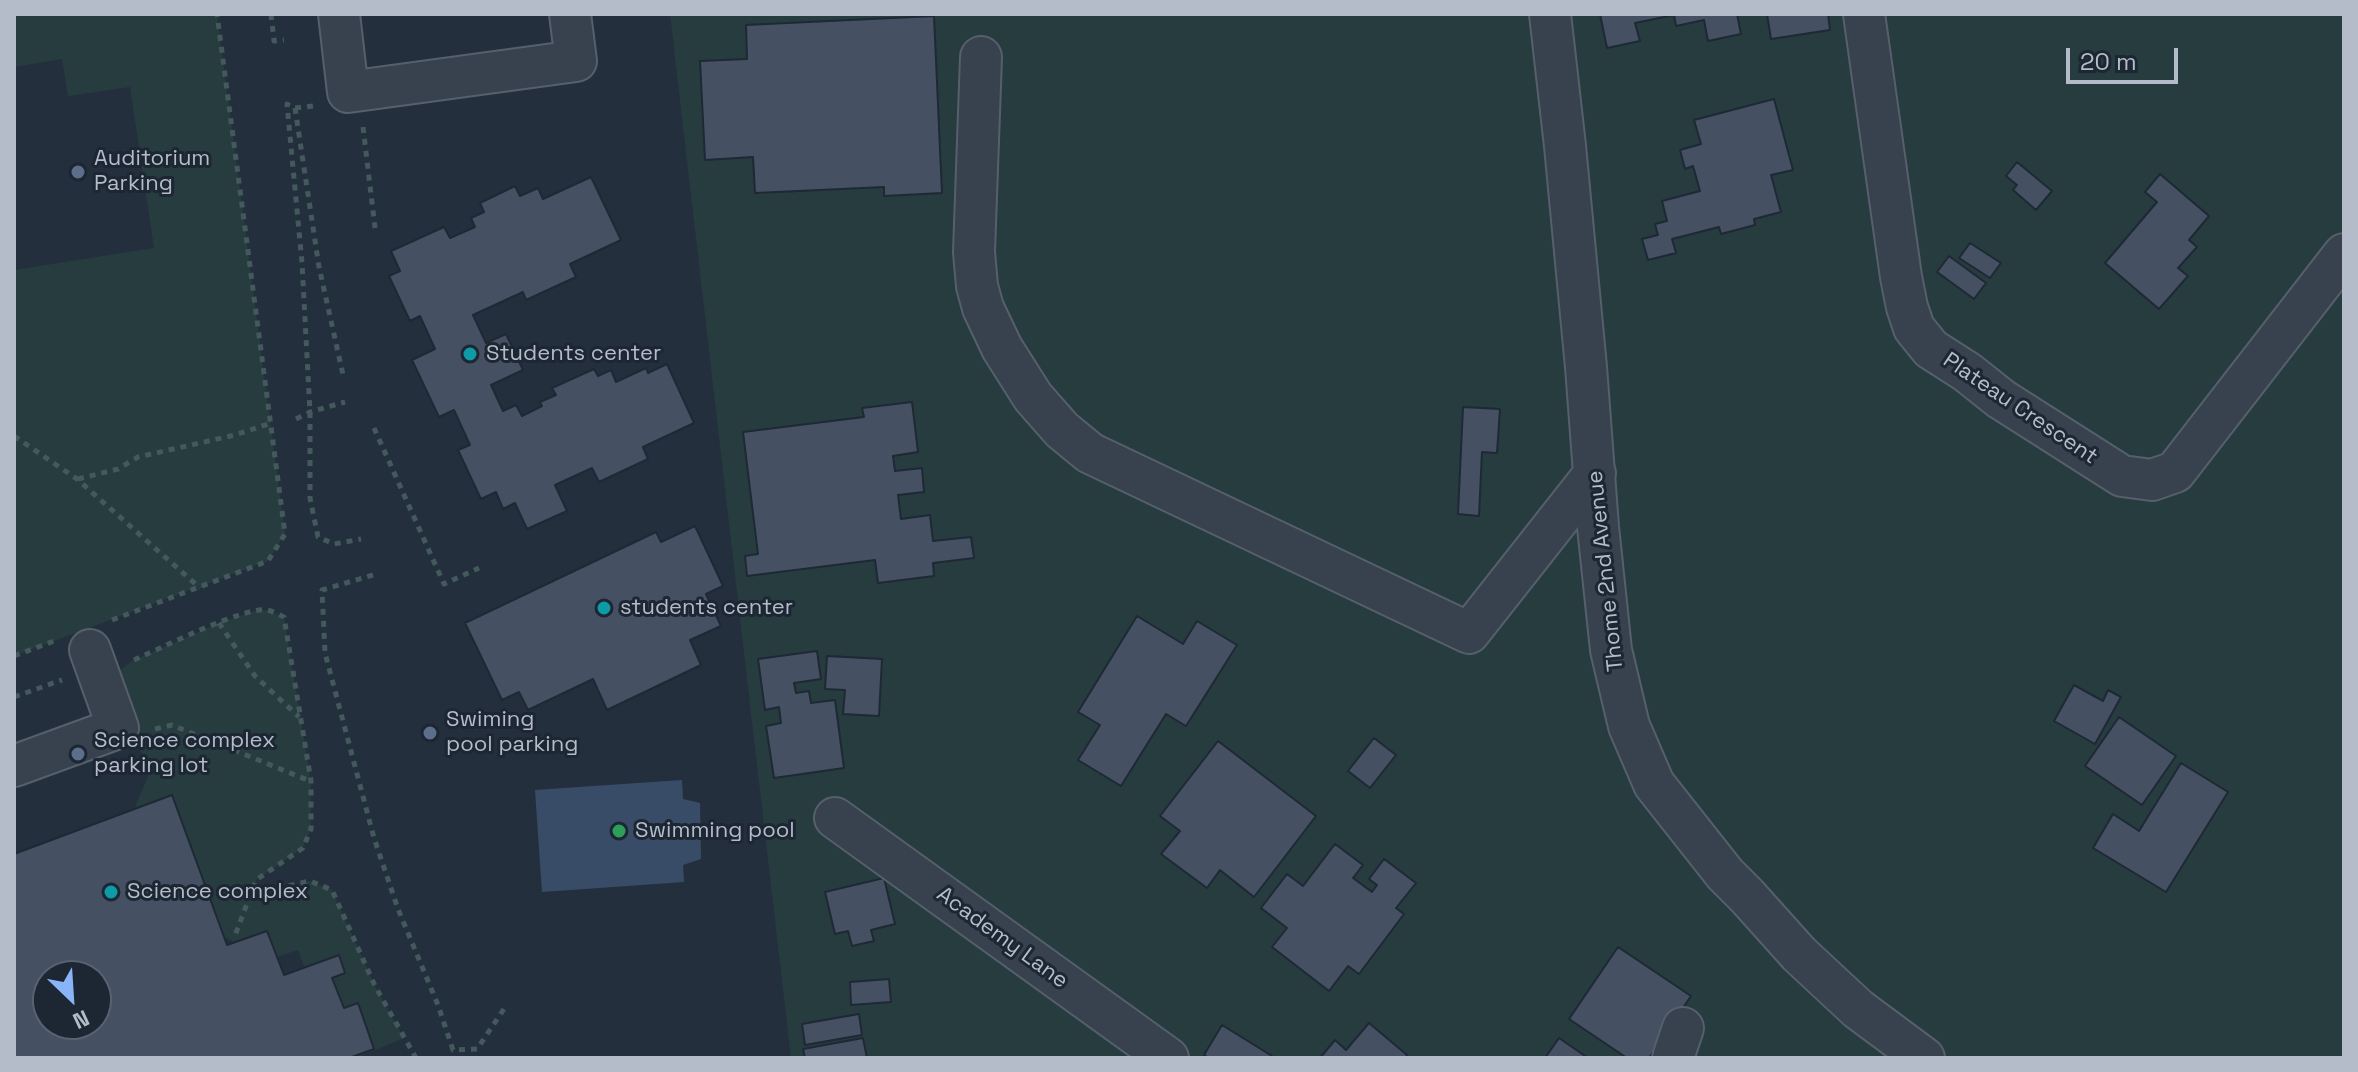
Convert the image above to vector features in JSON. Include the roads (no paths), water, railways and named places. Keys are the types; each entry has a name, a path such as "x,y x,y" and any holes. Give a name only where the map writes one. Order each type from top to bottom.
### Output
{"street":[{"path":"339,14 348,92 576,61 570,14"},
{"name":"Thome 2nd Avenue","path":"1550,14 1611,650 1629,726 1654,784 1725,874 1799,954 1858,1009 1924,1058"},
{"name":"Plateau Crescent","path":"1864,14 1901,277 1914,328 1931,349 2001,399 2122,476 2152,480 2175,472 2344,254"},
{"path":"981,57 974,252 977,286 983,308 1002,348 1033,397 1062,430 1090,453 1469,633 1595,473"},
{"path":"14,766 118,728 87,670"},
{"name":"Academy Lane","path":"835,818 1168,1058"}],"water":[{"name":"Swimming pool","path":"682,780 683,799 700,803 701,859 683,865 684,882 542,892 535,790"}],"place":[{"name":"Auditorium Parking","path":"78,172"},
{"name":"Students center","path":"470,354"},
{"name":"students center","path":"604,608"},
{"name":"Swiming pool parking","path":"430,733"},
{"name":"Science complex parking lot","path":"78,754"},
{"name":"Swimming pool","path":"619,831"},
{"name":"Science complex","path":"111,892"}]}
